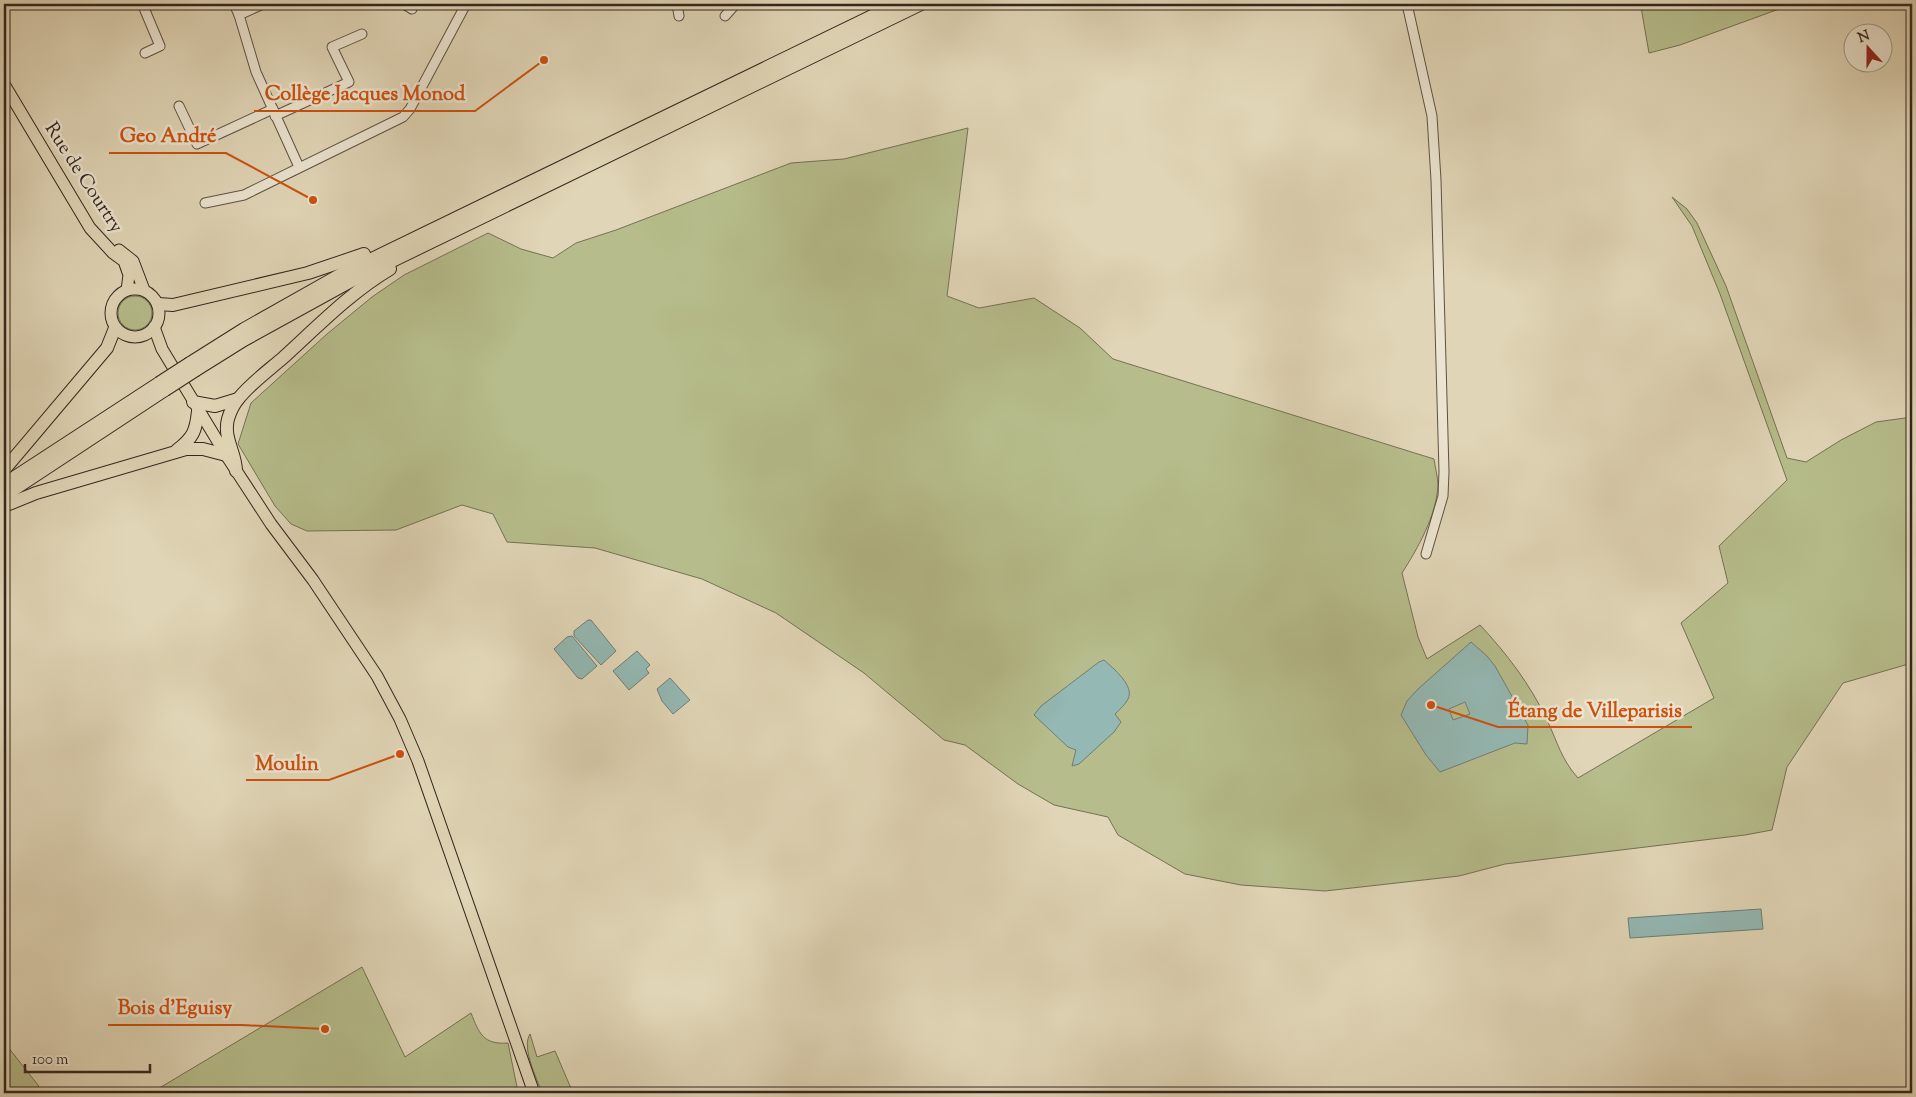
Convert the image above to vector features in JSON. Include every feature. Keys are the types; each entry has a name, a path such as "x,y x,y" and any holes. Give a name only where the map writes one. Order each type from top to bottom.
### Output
{"highway":[{"path":"4,484 193,366 244,340 433,234 897,4"},
{"path":"158,304 173,305 308,273 350,260 409,233 433,234 921,4"},
{"path":"236,470 236,460 230,447 226,426 238,399 325,320 367,285 384,273 420,254 433,234"},
{"path":"4,470 108,348 115,328"},
{"path":"4,496 162,386"},
{"path":"175,452 184,445 194,432 196,406 215,406 238,399"},
{"path":"4,506 36,493 175,452 194,448 226,456"}],"main road":[{"name":"Rue de Courtry","path":"4,84 90,228 124,262 128,269 129,278 127,290"},
{"path":"104,243 118,249 133,261 144,290 158,304 159,316 154,327 143,336 131,337 115,328 110,314 112,304 118,296 127,290 144,290"},
{"path":"154,327 162,349 226,456 377,676 397,713 418,761 534,1093"},
{"path":"143,336 162,349"}],"street":[{"path":"145,53 160,46 144,8 152,4"},
{"path":"234,4 240,15 256,72 299,167"},
{"path":"240,15 263,4"},
{"path":"205,203 244,195 402,116 410,109 466,4"},
{"path":"678,4 679,16"},
{"path":"725,16 733,7 733,4"},
{"path":"1408,6 1432,116 1436,180 1444,472 1443,496 1426,554"},
{"path":"179,106 197,144 349,82 332,47 362,34"}],"green space":[{"path":"1647,4 1793,4 1680,45 1649,53 1641,7"},
{"path":"968,128 947,296 979,308 1034,298 1080,328 1113,359 1434,459 1438,486 1434,509 1420,542 1402,573 1418,637 1427,659 1480,625 1509,658 1525,682 1547,720 1564,757 1578,778 1714,698 1681,623 1728,583 1719,546 1787,480 1720,294 1692,226 1672,197 1687,209 1697,223 1726,286 1787,458 1806,462 1841,440 1876,422 1912,417 1912,663 1843,683 1787,767 1772,830 1745,835 1505,864 1459,876 1325,891 1241,885 1185,874 1118,835 1108,817 1054,805 1018,784 965,745 944,740 864,673 776,613 702,579 595,548 507,542 493,514 462,505 396,530 307,531 291,524 275,506 238,444 251,403 327,334 372,297 404,275 488,233 521,249 553,258 576,243 616,230 791,163 844,159"},
{"path":"135,296 147,301 152,313 147,325 135,330 123,325 118,313 123,301"},
{"path":"362,967 405,1057 471,1013 480,1032 487,1040 508,1043 517,1087 510,1093 151,1093"},
{"path":"530,1034 537,1057 555,1051 573,1093 542,1093 527,1047"},
{"path":"4,1042 38,1085 42,1093 4,1093"}],"water":[{"path":"588,620 591,620 616,651 601,665 574,636 574,631"},
{"path":"572,636 597,666 582,679 578,678 554,649 567,637"},
{"path":"1471,642 1495,666 1528,725 1527,744 1515,743 1440,772 1426,755 1401,715 1407,701","holes":["1465,702 1470,714 1453,720 1449,709"]},
{"path":"637,651 650,665 646,669 649,673 629,690 613,671"},
{"path":"1104,660 1126,683 1129,694 1128,699 1115,714 1121,722 1114,732 1079,764 1072,766 1076,750 1068,747 1034,715 1041,706"},
{"path":"670,678 690,700 673,714 662,701 657,689"},
{"path":"1761,909 1763,929 1630,938 1628,918"}],"place":[{"name":"Collège Jacques Monod","path":"544,60"},
{"name":"Geo André","path":"313,200"},
{"name":"Étang de Villeparisis","path":"1431,705"},
{"name":"Moulin","path":"400,754"},
{"name":"Bois d'Eguisy","path":"325,1029"}]}
